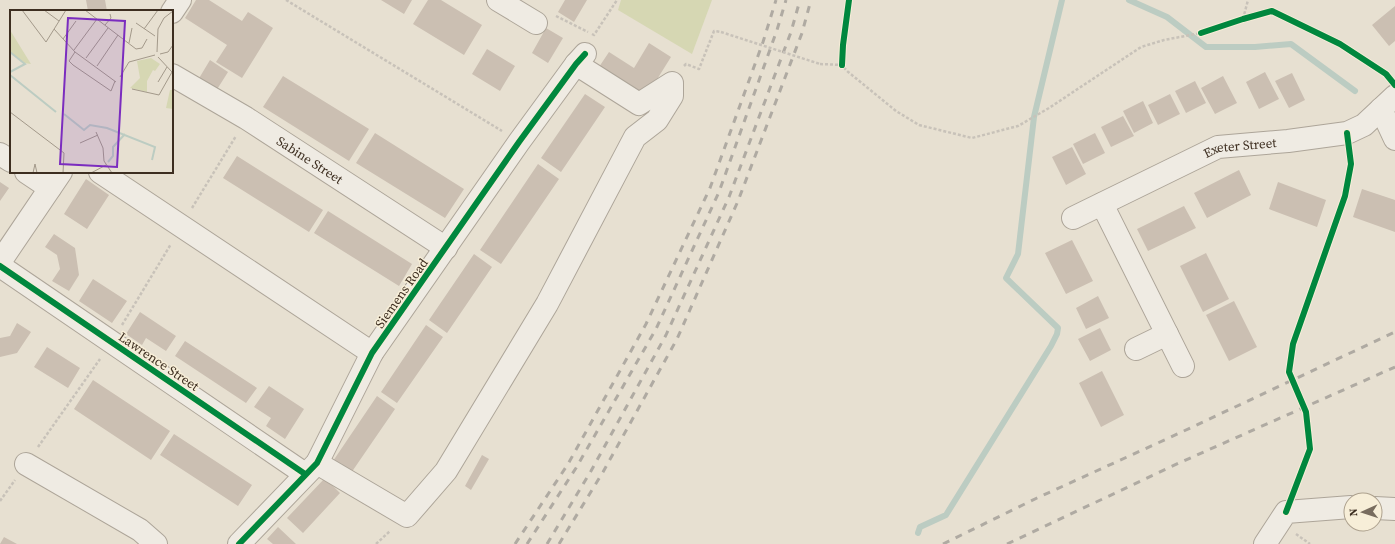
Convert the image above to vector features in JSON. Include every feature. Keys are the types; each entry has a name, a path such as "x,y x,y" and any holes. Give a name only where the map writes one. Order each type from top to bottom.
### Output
{"street":[{"path":"173,10 180,0"},
{"path":"498,0 536,23"},
{"name":"Siemens Road","path":"239,544 311,468 372,353 519,142 581,59"},
{"name":"Lawrence Street","path":"0,266 112,342 311,468 407,516 446,471 547,304 635,137 657,120 672,96 672,83 639,104 581,59"},
{"name":"Sabine Street","path":"173,76 246,118 446,248"},
{"name":"Exeter Street","path":"1388,103 1395,139"},
{"name":"Exeter Street","path":"1073,218 1218,147 1347,134 1364,125 1388,103"},
{"path":"0,154 10,161"},
{"path":"0,262 56,180 30,173"},
{"path":"102,173 372,353"},
{"path":"1102,204 1183,366"},
{"path":"1136,349 1167,334"},
{"path":"26,464 140,530 156,544"},
{"path":"1265,544 1286,512 1343,508"},
{"path":"1383,508 1395,509"}],"path":[{"path":"286,0 519,142"},
{"path":"536,23 544,11 594,35 617,0"},
{"path":"1243,19 1248,0"},
{"path":"1236,21 1250,17"},
{"path":"699,69 714,31 820,64 842,62 847,71 896,111 919,125 972,138 1018,126 1049,108 1141,47 1164,40 1201,34 1208,31"},
{"path":"0,501 112,342 246,118"}],"green space":[{"path":"621,0 712,0 692,54 618,10"}],"building":[{"path":"86,0 105,0 107,10 88,10"},
{"path":"196,0 209,0 242,21 248,12 273,28 242,78 216,62 227,45 185,18"},
{"path":"381,0 412,0 404,14"},
{"path":"428,0 441,0 482,25 464,55 413,24"},
{"path":"565,0 587,0 574,22 558,12"},
{"path":"1395,6 1395,41 1389,46 1372,25"},
{"path":"546,28 563,38 548,63 532,53"},
{"path":"649,43 671,57 646,97 599,67 609,52 634,68"},
{"path":"487,49 515,66 500,91 472,74"},
{"path":"210,60 228,72 216,91 198,80"},
{"path":"1265,72 1279,99 1259,109 1246,82"},
{"path":"1292,73 1305,100 1289,108 1275,81"},
{"path":"283,76 369,129 349,161 263,107"},
{"path":"1223,76 1237,103 1215,114 1201,88"},
{"path":"1195,81 1206,103 1186,113 1175,91"},
{"path":"585,94 605,107 561,172 541,158"},
{"path":"1170,94 1180,114 1158,125 1148,105"},
{"path":"1143,101 1153,123 1134,133 1123,111"},
{"path":"1123,116 1134,136 1111,147 1101,127"},
{"path":"375,133 464,189 445,218 356,163"},
{"path":"1095,133 1105,153 1083,164 1073,144"},
{"path":"1072,147 1086,174 1066,185 1052,157"},
{"path":"237,156 323,210 309,232 223,178"},
{"path":"538,164 559,179 501,264 480,250"},
{"path":"1239,170 1251,195 1207,218 1194,193"},
{"path":"86,179 109,195 87,229 64,214"},
{"path":"0,182 9,188 0,201"},
{"path":"1278,182 1326,200 1317,227 1269,209"},
{"path":"1362,189 1395,200 1395,232 1353,217"},
{"path":"1184,206 1196,228 1148,251 1137,229"},
{"path":"328,211 412,264 399,286 314,233"},
{"path":"54,234 75,248 79,275 69,291 52,281 60,269 57,255 45,247"},
{"path":"1072,240 1093,281 1066,294 1045,253"},
{"path":"1206,253 1229,299 1203,312 1180,266"},
{"path":"474,254 492,267 447,333 429,320"},
{"path":"93,279 127,301 112,323 79,301"},
{"path":"1098,296 1109,318 1086,329 1076,308"},
{"path":"1234,301 1257,347 1229,361 1206,315"},
{"path":"140,312 176,336 166,351 146,338 142,345 126,334"},
{"path":"17,323 31,332 17,353 0,357 0,338 10,336"},
{"path":"426,325 443,337 397,403 381,392"},
{"path":"1100,328 1111,350 1090,361 1078,339"},
{"path":"185,341 257,388 246,403 175,356"},
{"path":"47,347 80,368 68,388 34,367"},
{"path":"1102,371 1124,415 1101,427 1079,383"},
{"path":"93,380 170,431 151,460 74,409"},
{"path":"269,386 304,409 285,439 266,426 271,418 254,407"},
{"path":"377,396 395,409 349,476 331,464"},
{"path":"174,434 252,485 238,506 160,455"},
{"path":"482,455 489,459 471,490 465,486"},
{"path":"325,478 340,493 303,533 287,518"},
{"path":"278,527 296,544 273,544 267,539"},
{"path":"4,537 17,544 0,544"}],"waterway":[{"path":"918,533 920,527 946,515 1057,334 1058,328 1006,278 1018,254 1034,117 1062,0"},
{"path":"1129,0 1167,17 1206,47 1255,47 1291,44 1355,91"}],"railway":[{"path":"515,544 568,464 646,324 710,188 763,42 776,0"},
{"path":"527,544 576,468 656,329 719,192 777,30 786,0"},
{"path":"547,544 591,471 666,335 729,197 791,32 800,0"},
{"path":"559,544 603,472 677,339 738,201 802,33 811,0"},
{"path":"943,544 1037,498 1395,332"},
{"path":"1007,544 1179,463 1395,367"}],"cycle path":[{"path":"842,65 849,0"},
{"path":"1201,33 1272,11 1340,44 1386,74 1395,85"},
{"path":"239,544 317,463 372,353 519,142 576,64 585,54"},
{"path":"1286,512 1310,449 1306,412 1289,372 1293,344 1345,196 1351,164 1347,133"},
{"path":"0,266 305,474"}]}
